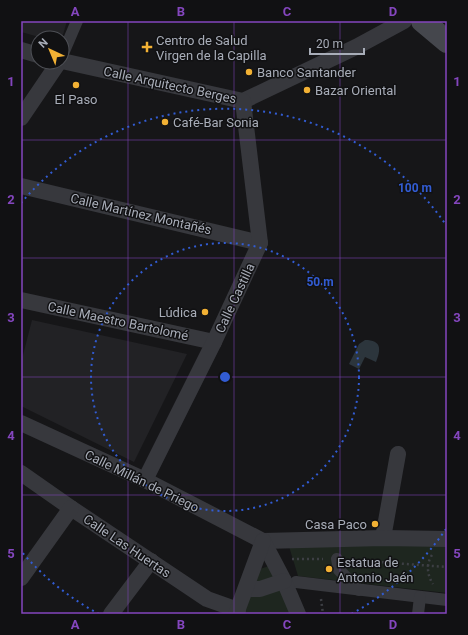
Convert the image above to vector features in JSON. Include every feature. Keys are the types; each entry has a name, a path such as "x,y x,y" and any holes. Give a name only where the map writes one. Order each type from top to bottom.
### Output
{"main road":[{"path":"422,21 447,42"}],"street":[{"path":"70,37 77,21"},
{"name":"Calle Arquitecto Berges","path":"70,63 243,101 356,48 404,21"},
{"path":"21,118 54,70"},
{"path":"243,101 260,242"},
{"name":"Calle Martínez Montañés","path":"21,186 260,242"},
{"name":"Calle Castilla","path":"145,480 214,342 260,242"},
{"name":"Calle Maestro Bartolomé","path":"21,300 214,342"},
{"name":"Calle Millán de Priego","path":"21,423 145,480 263,541"},
{"path":"383,538 398,454"},
{"name":"Calle Las Huertas","path":"21,473 207,599 237,612"},
{"path":"21,578 71,508"},
{"path":"263,541 383,538 447,539"},
{"path":"263,541 290,581 298,614"},
{"path":"237,612 263,541"},
{"path":"337,559 339,570 359,590"},
{"path":"112,614 151,561"},
{"path":"246,589 260,589 290,581 447,600"},
{"path":"418,614 420,597"}],"path":[{"path":"289,559 337,559 410,563 447,567"}],"shaded area":[{"path":"21,21 67,21 64,30 30,30 30,34 21,32"},
{"path":"32,320 187,354 134,462 21,406 21,363"},
{"path":"365,340 371,340 379,346 379,354 376,362 365,357 359,369 349,364 359,344"},
{"path":"288,543 447,545 447,593 298,576"},
{"path":"269,566 291,614 241,614 260,569"}],"tram line":[{"path":"439,21 447,27"}],"place":[{"name":"Centro de Salud Virgen de la Capilla","path":"147,47"},
{"name":"Banco Santander","path":"249,72"},
{"name":"El Paso","path":"76,85"},
{"name":"Bazar Oriental","path":"307,90"},
{"name":"Café-Bar Sonia","path":"165,122"},
{"name":"Lúdica","path":"205,312"},
{"name":"Casa Paco","path":"375,524"},
{"name":"Estatua de Antonio Jaén","path":"329,569"}]}
